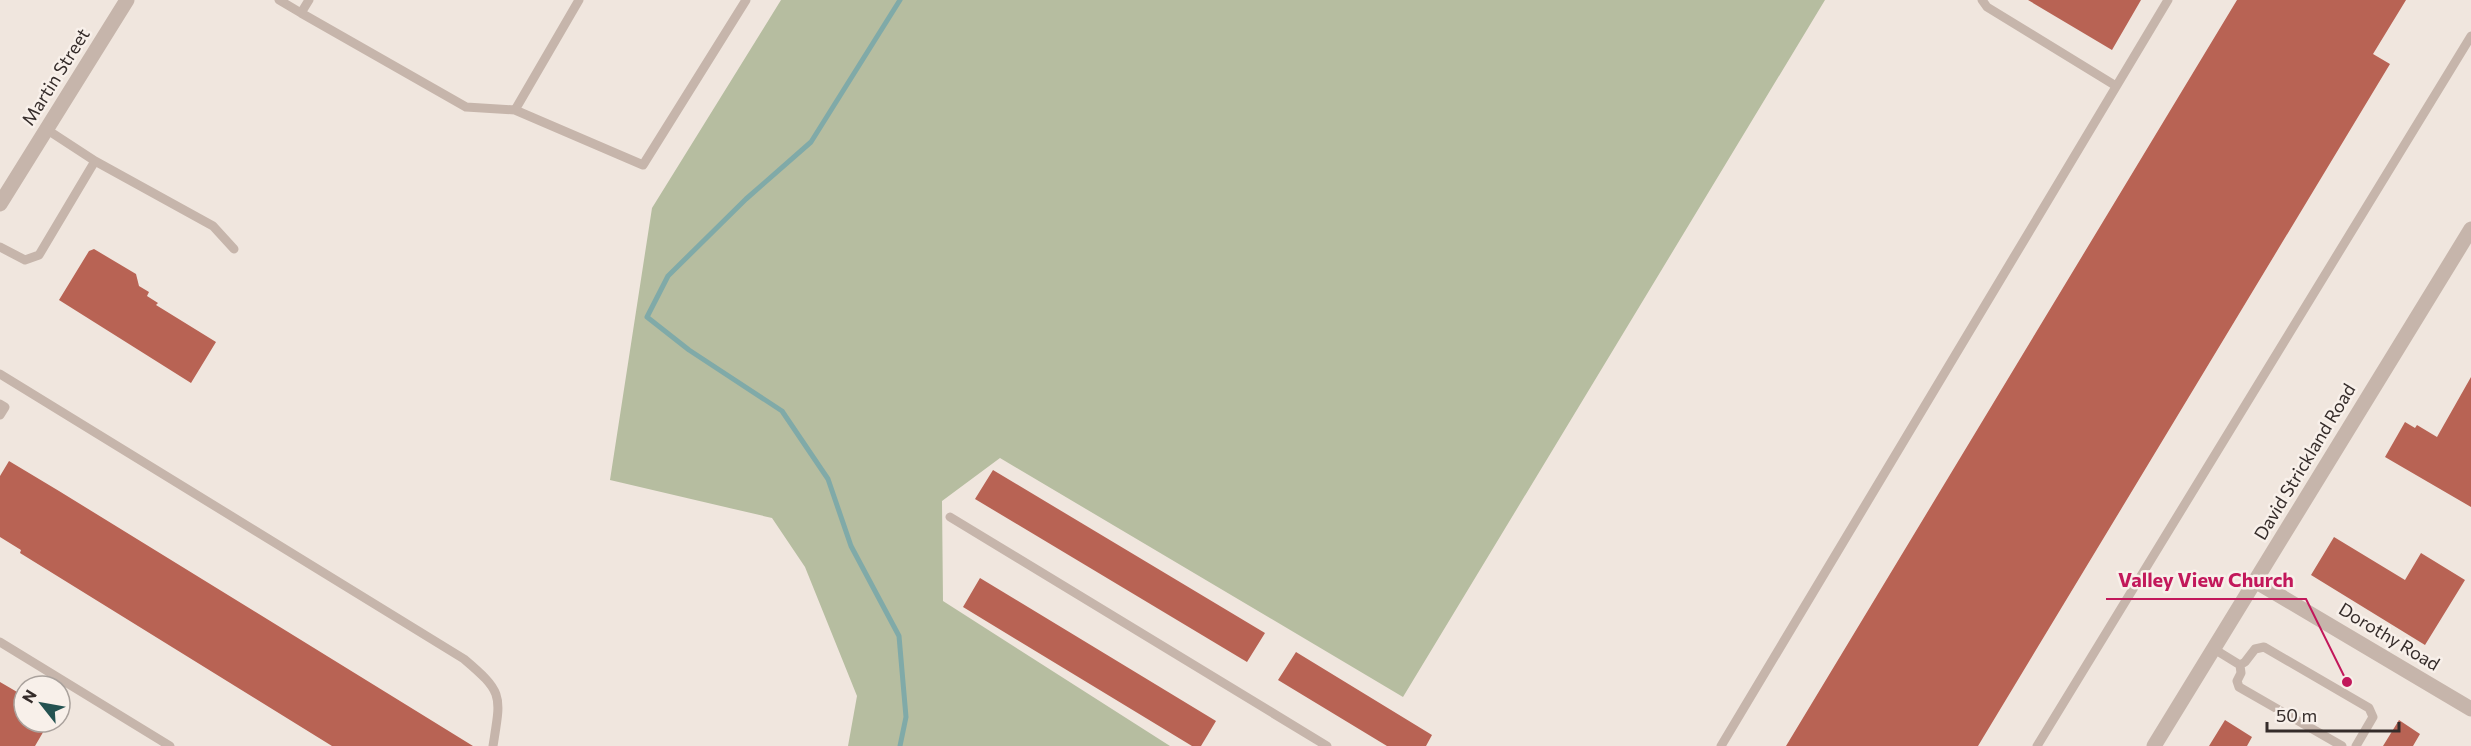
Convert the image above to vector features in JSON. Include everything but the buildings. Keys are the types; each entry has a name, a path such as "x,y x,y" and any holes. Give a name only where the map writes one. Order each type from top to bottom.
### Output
{"street":[{"name":"Martin Street","path":"0,204 127,0"},
{"name":"David Strickland Road","path":"2154,746 2471,229"},
{"name":"Dorothy Road","path":"2255,581 2471,709"}],"lane":[{"path":"279,0 466,107 515,110 643,165 746,0"},
{"path":"301,14 309,0"},
{"path":"515,110 579,0"},
{"path":"1982,0 1987,7 2116,86"},
{"path":"1722,746 2168,0"},
{"path":"2037,746 2471,36"},
{"path":"46,129 95,161 213,226 234,249"},
{"path":"0,247 25,260 39,255 95,161"},
{"path":"0,374 464,659 490,681 500,701 493,746"},
{"path":"0,404 5,407 0,415"},
{"path":"950,517 1327,746"},
{"path":"0,642 170,746"},
{"path":"2240,665 2246,662 2255,649 2264,647 2369,708 2373,717 2356,746"},
{"path":"2214,649 2240,665"},
{"path":"2240,665 2241,673 2236,681 2239,687 2342,746"}],"green space":[{"path":"781,0 1825,0 1403,697 1000,458 942,501 943,601 1170,746 848,746 857,696 805,567 772,518 610,480 652,208"}],"waterway":[{"path":"900,0 811,142 746,199 668,276 647,317 689,350 782,411 828,479 851,546 899,636 906,717 900,746"}],"place":[{"name":"Valley View Church","path":"2347,682"}]}
